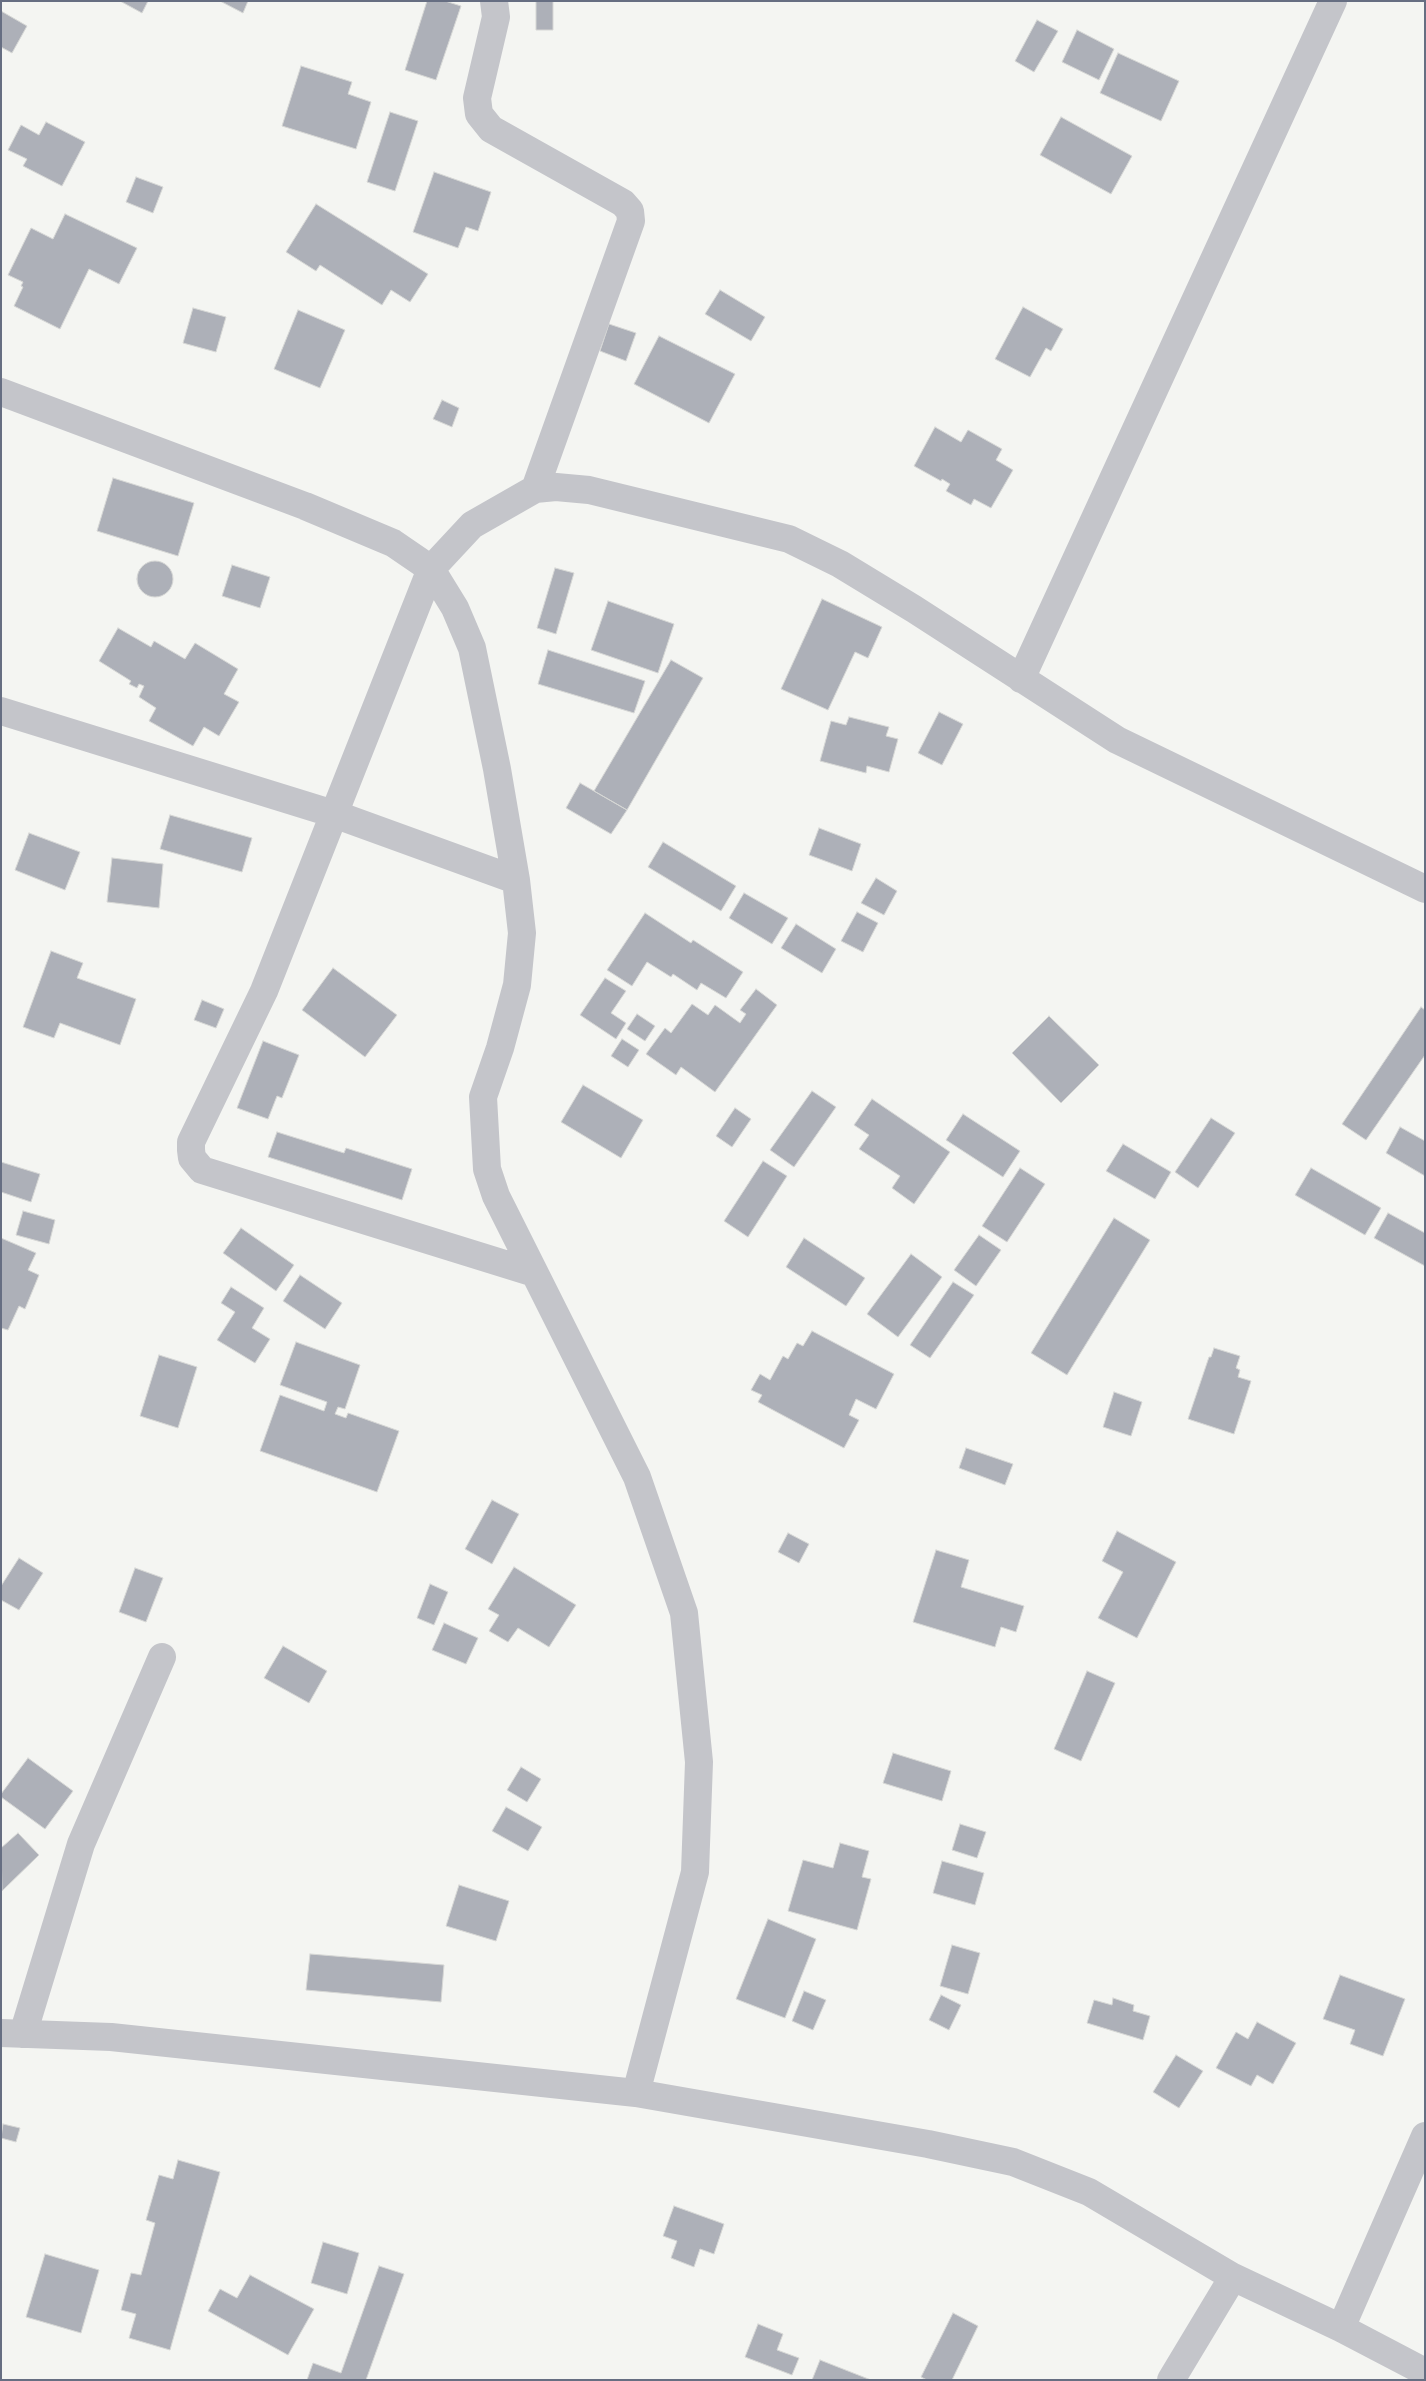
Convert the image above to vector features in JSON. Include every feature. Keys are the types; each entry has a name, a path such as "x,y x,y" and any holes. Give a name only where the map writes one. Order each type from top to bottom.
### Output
{"street":[{"path":"494,1 496,17 477,98 479,114 491,129 623,203 630,211 631,221 535,489"},
{"path":"1021,678 1333,1"},
{"path":"1,392 305,506 393,543 431,568 455,608 472,648 497,769 516,880 522,933 517,985 500,1048 483,1097 487,1169 496,1196 637,1477 684,1613 700,1762 695,1872 636,2093"},
{"path":"534,1273 202,1170 192,1158 191,1142 264,991 431,568 472,525 535,489 556,487 589,490 789,539 840,564 1117,740 1425,889"},
{"path":"1,712 334,814 516,880"},
{"path":"162,1657 81,1844 12,2033 111,2037 636,2093 928,2144 1013,2162 1089,2192 1233,2277 1341,2328 1425,2372"},
{"path":"1341,2328 1425,2136"},
{"path":"1171,2380 1233,2277"}],"building":[{"path":"120,1 148,1 142,13"},
{"path":"220,1 248,1 243,13"},
{"path":"427,1 445,1 461,6 436,80 405,70"},
{"path":"536,1 553,1 553,30 536,30"},
{"path":"1,11 27,26 12,53 1,47"},
{"path":"1037,20 1058,31 1034,72 1015,61"},
{"path":"1077,30 1114,49 1099,80 1062,62"},
{"path":"1118,53 1179,81 1161,121 1100,93"},
{"path":"301,66 352,82 348,94 371,102 356,149 282,126"},
{"path":"390,112 418,121 395,191 367,182"},
{"path":"1061,117 1132,156 1111,194 1040,155"},
{"path":"46,122 85,142 62,186 23,166 27,159 8,150 21,125 39,135"},
{"path":"434,172 491,192 478,231 466,227 458,248 413,232"},
{"path":"136,177 163,187 153,213 126,202"},
{"path":"316,204 428,274 410,302 391,290 382,305 320,265 316,271 286,252"},
{"path":"65,214 137,248 119,284 89,269 60,329 14,306 23,287 21,286 23,282 8,275 31,228 53,239"},
{"path":"720,290 765,317 751,341 705,314"},
{"path":"1023,307 1063,329 1051,351 1046,348 1030,377 995,359"},
{"path":"193,308 226,317 216,352 183,343"},
{"path":"298,310 345,330 320,388 274,369"},
{"path":"609,324 636,333 626,361 600,351"},
{"path":"659,336 735,374 709,423 634,384"},
{"path":"442,400 459,408 452,427 433,419"},
{"path":"935,427 961,442 968,430 1002,449 996,460 1013,470 991,508 974,499 971,505 946,491 950,484 914,466"},
{"path":"113,478 194,503 178,556 97,531"},
{"path":"155,561 162,562 168,566 172,572 172,586 168,592 162,596 155,597 148,596 142,592 138,586 137,579 138,572 142,566 148,562"},
{"path":"232,565 270,577 260,608 222,596"},
{"path":"555,568 574,573 556,634 537,628"},
{"path":"822,599 882,627 868,658 855,652 828,710 781,689"},
{"path":"608,601 674,624 658,673 591,650"},
{"path":"118,628 151,647 154,641 185,659 195,643 238,669 224,694 239,702 219,736 204,727 193,746 149,721 156,708 139,697 144,686 139,684 137,688 129,684 131,681 99,661"},
{"path":"548,650 645,681 634,713 538,684"},
{"path":"671,660 703,678 627,810 594,791"},
{"path":"939,712 963,724 942,765 918,753"},
{"path":"849,717 889,727 886,736 898,739 889,772 867,766 866,773 820,761 831,721 846,725"},
{"path":"580,783 627,810 611,834 566,808"},
{"path":"170,815 252,838 242,872 160,849"},
{"path":"819,828 861,844 852,871 809,855"},
{"path":"29,833 80,852 65,890 15,870"},
{"path":"663,842 736,886 721,911 648,867"},
{"path":"112,858 163,864 159,908 107,902"},
{"path":"876,878 897,891 884,915 861,903"},
{"path":"744,893 788,918 772,944 729,918"},
{"path":"857,912 878,923 863,952 841,941"},
{"path":"645,913 691,943 693,940 743,972 726,998 701,983 697,990 673,974 671,977 647,962 632,986 607,970"},
{"path":"796,924 836,949 822,973 781,948"},
{"path":"51,951 83,963 77,978 136,999 120,1045 60,1023 54,1038 23,1027"},
{"path":"333,968 397,1015 365,1057 302,1010"},
{"path":"605,978 626,991 611,1013 626,1023 616,1039 580,1015"},
{"path":"756,989 777,1005 715,1092 681,1067 676,1075 646,1054 665,1028 671,1033 692,1004 708,1015 715,1005 740,1023 746,1014 740,1010"},
{"path":"202,1000 224,1009 216,1028 194,1020"},
{"path":"1421,1007 1425,1010 1425,1055 1366,1140 1342,1124"},
{"path":"637,1014 655,1026 645,1041 627,1029"},
{"path":"1049,1016 1099,1065 1061,1103 1012,1053"},
{"path":"622,1039 639,1050 628,1067 611,1056"},
{"path":"263,1041 299,1055 282,1098 277,1096 268,1119 237,1108"},
{"path":"583,1085 643,1120 621,1158 561,1122"},
{"path":"812,1091 836,1107 794,1167 770,1150"},
{"path":"872,1099 950,1152 914,1204 892,1188 900,1176 859,1149 869,1135 854,1125"},
{"path":"735,1108 751,1119 732,1147 716,1136"},
{"path":"963,1114 1020,1151 1003,1177 946,1140"},
{"path":"1211,1118 1235,1133 1198,1188 1175,1172"},
{"path":"1400,1127 1425,1141 1425,1176 1386,1153"},
{"path":"277,1132 344,1153 346,1148 412,1169 402,1200 268,1157"},
{"path":"1123,1144 1171,1172 1155,1199 1106,1171"},
{"path":"763,1161 787,1176 748,1237 724,1221"},
{"path":"1,1162 40,1174 31,1202 1,1192"},
{"path":"1020,1168 1045,1184 1007,1242 982,1226"},
{"path":"1311,1168 1381,1208 1365,1235 1295,1195"},
{"path":"23,1211 55,1220 49,1244 16,1235"},
{"path":"1388,1213 1425,1233 1425,1266 1374,1238"},
{"path":"1114,1218 1150,1240 1067,1375 1031,1353"},
{"path":"241,1228 294,1265 276,1291 223,1253"},
{"path":"979,1235 1001,1250 976,1286 954,1270"},
{"path":"1,1238 36,1253 28,1270 39,1275 25,1309 19,1306 8,1330 1,1328"},
{"path":"804,1238 865,1278 846,1306 786,1267"},
{"path":"911,1254 942,1277 898,1337 867,1314"},
{"path":"300,1275 342,1303 325,1329 283,1301"},
{"path":"953,1282 974,1295 930,1358 910,1345"},
{"path":"231,1287 264,1308 252,1328 270,1339 255,1363 217,1340 235,1312 221,1303"},
{"path":"812,1331 894,1374 876,1409 856,1399 849,1415 859,1420 844,1448 758,1402 762,1395 751,1390 760,1374 770,1380 783,1356 788,1359 797,1343 803,1346"},
{"path":"296,1342 360,1365 345,1409 338,1407 335,1414 346,1418 348,1413 399,1431 377,1492 260,1451 280,1395 324,1411 327,1402 280,1385"},
{"path":"1214,1348 1240,1356 1236,1368 1240,1370 1238,1377 1251,1381 1234,1434 1188,1419 1209,1357 1211,1357"},
{"path":"159,1355 197,1367 178,1428 140,1416"},
{"path":"1114,1392 1142,1402 1131,1436 1103,1427"},
{"path":"966,1448 1013,1464 1005,1485 959,1468"},
{"path":"492,1500 519,1514 492,1564 465,1549"},
{"path":"1117,1531 1176,1562 1137,1638 1098,1618 1123,1572 1102,1561"},
{"path":"788,1533 809,1544 799,1563 778,1552"},
{"path":"936,1550 969,1560 961,1587 1024,1606 1016,1632 1001,1627 995,1647 913,1622"},
{"path":"19,1558 43,1573 19,1610 1,1600 1,1586"},
{"path":"514,1567 576,1605 549,1647 518,1628 508,1642 489,1631 499,1615 488,1609"},
{"path":"135,1568 163,1578 146,1622 119,1612"},
{"path":"430,1584 448,1592 434,1625 417,1618"},
{"path":"444,1623 478,1638 466,1664 432,1650"},
{"path":"283,1646 327,1671 309,1703 264,1678"},
{"path":"1087,1671 1115,1683 1081,1761 1054,1749"},
{"path":"893,1753 951,1771 942,1801 883,1783"},
{"path":"28,1758 73,1791 45,1829 1,1797 1,1794"},
{"path":"521,1767 541,1779 527,1802 507,1790"},
{"path":"506,1807 542,1827 528,1851 492,1831"},
{"path":"960,1824 986,1832 977,1858 952,1850"},
{"path":"18,1833 39,1855 2,1891 1,1848"},
{"path":"840,1843 869,1851 862,1877 871,1879 857,1930 788,1911 803,1860 833,1868"},
{"path":"942,1861 984,1873 975,1905 933,1893"},
{"path":"459,1885 509,1901 496,1941 446,1926"},
{"path":"768,1919 816,1939 785,2018 736,1999"},
{"path":"952,1945 980,1953 968,1994 940,1986"},
{"path":"310,1954 444,1965 441,2002 306,1990"},
{"path":"1340,1975 1405,1999 1383,2056 1350,2044 1355,2030 1323,2019"},
{"path":"804,1991 826,2000 813,2030 792,2021"},
{"path":"941,1995 961,2005 949,2030 929,2020"},
{"path":"1113,1998 1134,2005 1133,2011 1150,2016 1143,2040 1087,2023 1094,2000 1112,2005"},
{"path":"1257,2022 1296,2043 1273,2084 1257,2075 1251,2086 1216,2068 1236,2032 1248,2039"},
{"path":"1176,2055 1203,2071 1179,2108 1153,2092"},
{"path":"3,2124 20,2128 16,2142 1,2138"},
{"path":"178,2160 220,2172 170,2350 129,2338 136,2314 121,2310 131,2273 141,2275 155,2223 146,2220 159,2175 173,2179"},
{"path":"674,2206 724,2224 714,2254 700,2249 694,2267 671,2258 677,2241 663,2236"},
{"path":"323,2242 359,2253 347,2294 311,2283"},
{"path":"45,2254 99,2270 81,2333 26,2317"},
{"path":"379,2266 404,2274 366,2380 307,2380 313,2363 341,2373"},
{"path":"250,2275 314,2309 288,2355 208,2311 220,2289 237,2298"},
{"path":"953,2313 978,2326 952,2380 927,2380 921,2377"},
{"path":"758,2324 783,2334 777,2350 799,2358 792,2375 745,2357"},
{"path":"820,2360 871,2380 812,2380"}]}
